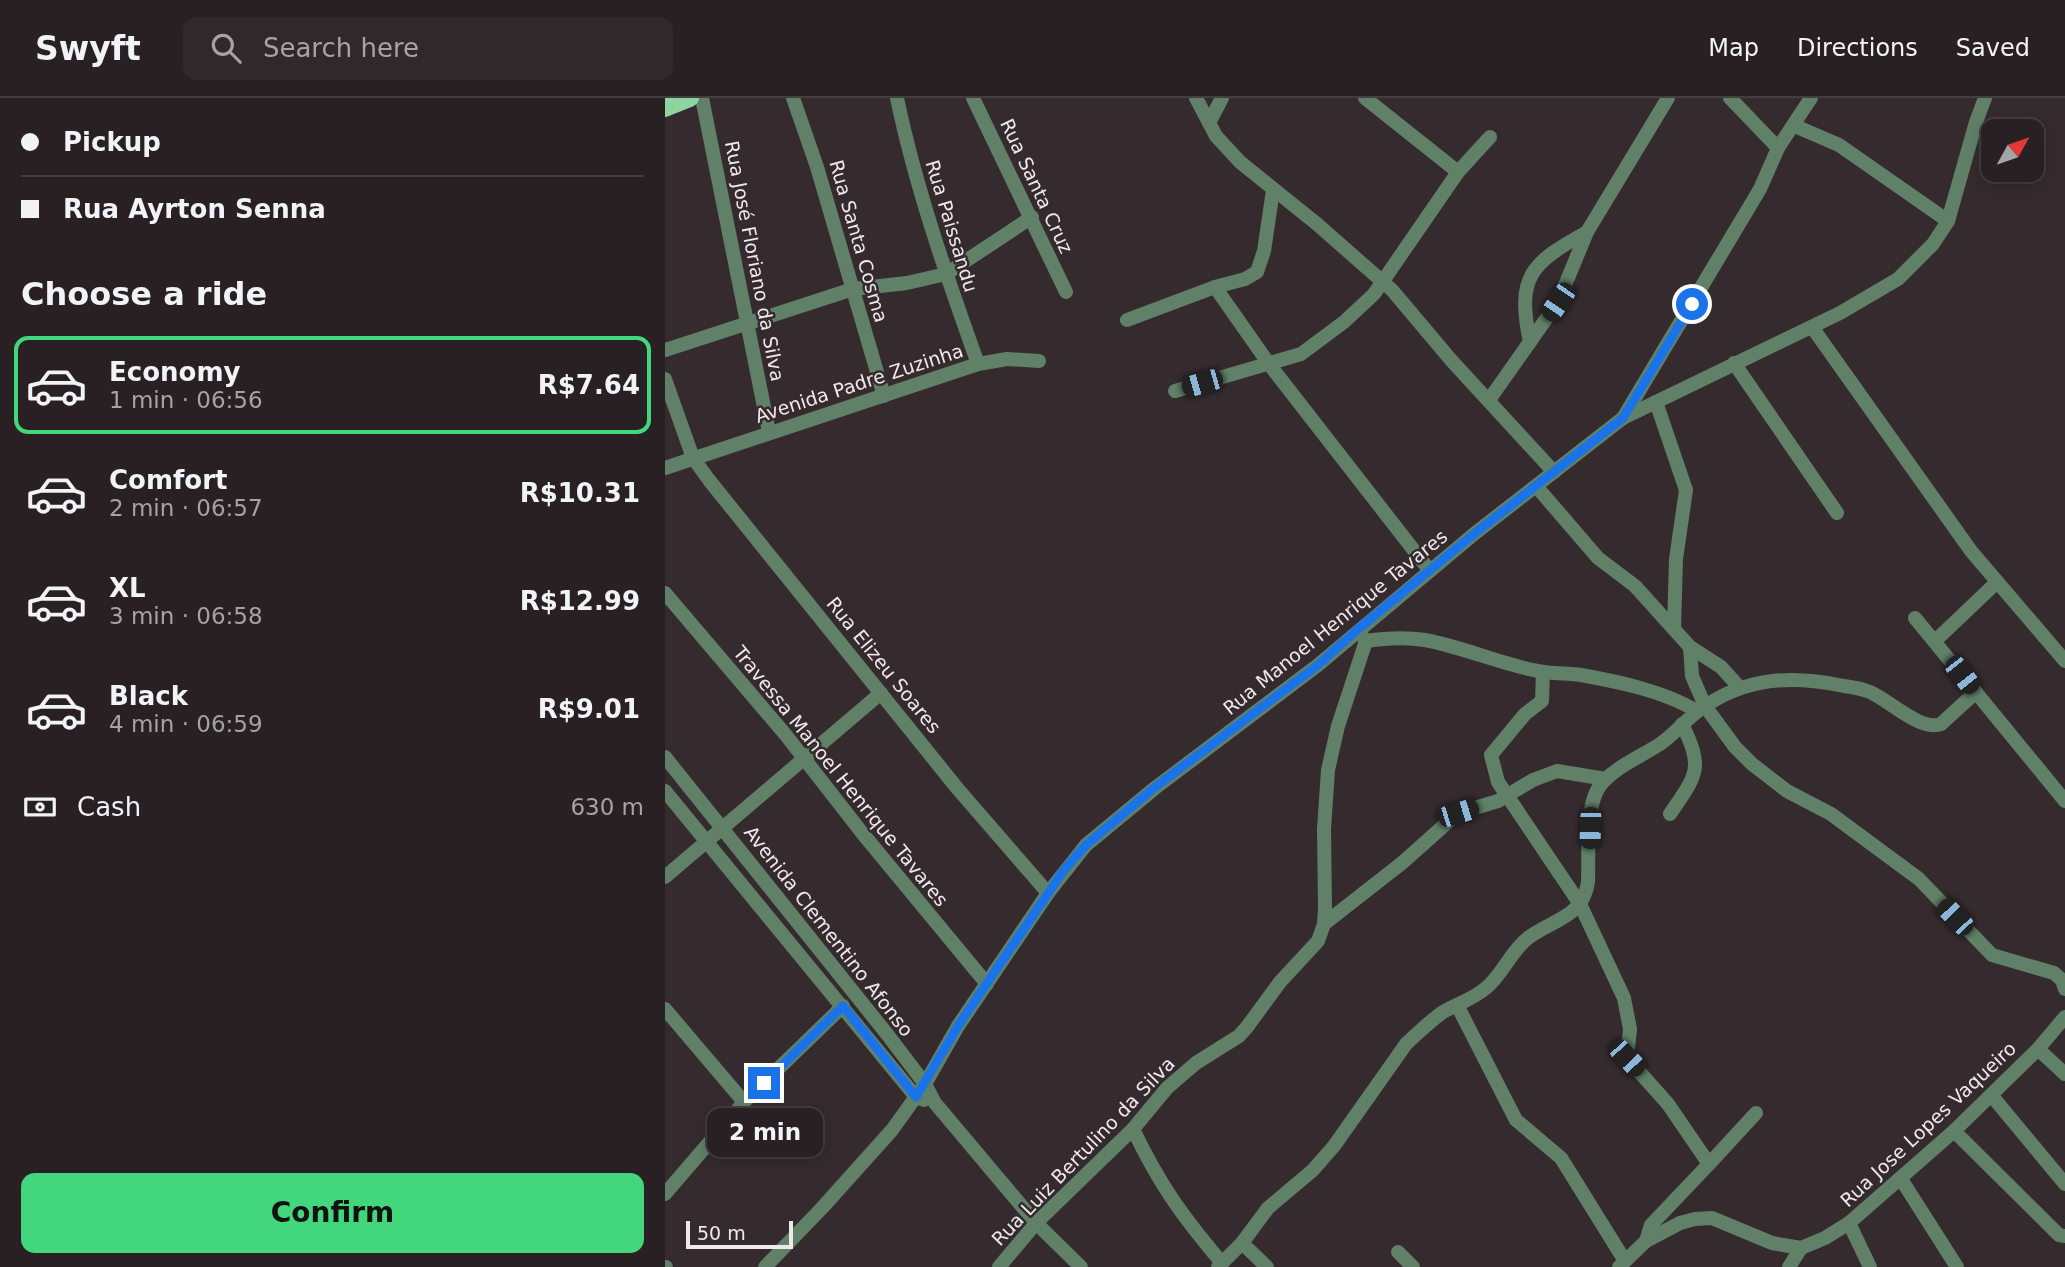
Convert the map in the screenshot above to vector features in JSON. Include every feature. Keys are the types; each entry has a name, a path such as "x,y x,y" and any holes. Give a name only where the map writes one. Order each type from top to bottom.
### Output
{"main road":[{"path":"665,108 691,98"}],"street":[{"name":"Rua José Floriano da Silva","path":"691,98 748,324 769,432"},
{"name":"Rua Santa Cosma","path":"793,98 817,167 884,396"},
{"name":"Rua Paissandu","path":"897,98 907,147 946,274 978,364"},
{"name":"Rua Santa Cruz","path":"973,98 1066,292"},
{"path":"1196,98 1216,136 1240,162 1317,224 1392,290 1451,360 1554,472"},
{"path":"1209,123 1222,98"},
{"path":"1365,98 1458,172"},
{"path":"1489,400 1558,302 1587,232 1668,98"},
{"path":"1730,98 1778,148"},
{"path":"1623,418 1761,189 1778,148 1811,98"},
{"name":"Rua Manoel Henrique Tavares","path":"765,1267 860,1167 921,1090 958,1026 1078,853 1154,788 1362,635 1430,571 1623,418 1812,327 1898,279 1933,244 1948,221 1985,98"},
{"path":"1795,126 1839,145 1948,221"},
{"path":"1175,391 1301,354 1362,307 1458,172 1490,136"},
{"path":"1127,320 1215,286 1253,275 1259,268 1273,190"},
{"path":"665,350 853,289 907,284 946,274 1031,217"},
{"path":"1530,342 1525,306 1528,280 1537,264 1587,232"},
{"path":"1215,286 1269,365 1430,571"},
{"path":"1812,327 1933,499 1996,583 2065,661"},
{"name":"Avenida Padre Zuzinha","path":"665,468 978,364 1007,359 1039,360"},
{"path":"1734,363 1837,513"},
{"name":"Rua Elizeu Soares","path":"665,379 693,458 957,788 1048,893"},
{"path":"1656,402 1686,490 1674,588 1674,629"},
{"path":"1537,486 1598,558 1635,586 1690,647 1721,667 1740,688"},
{"path":"1935,641 1996,583"},
{"name":"Travessa Manoel Henrique Tavares","path":"665,593 805,759 987,984"},
{"path":"1915,618 2065,801"},
{"path":"1324,924 1324,819 1328,770 1362,635 1424,640 1504,664 1543,672 1579,675 1629,686 1701,709"},
{"path":"1690,647 1692,676 1701,709 1752,764 1787,791 1831,814 1919,879 1992,955 2054,973 2062,980 2065,989"},
{"path":"1543,672 1542,701 1525,714 1491,755 1498,782 1580,904 1623,998 1630,1029 1627,1058 1668,1104 1709,1164"},
{"path":"1133,1129 1169,1196 1220,1265 1243,1243 1268,1208 1313,1170 1334,1146 1406,1044 1435,1018 1489,986 1516,949 1527,939 1564,919 1580,904 1587,892 1591,813 1599,787 1606,779 1662,743 1701,709 1740,688 1768,680 1805,680 1868,691 1923,724 1934,727 1941,724 1976,692"},
{"path":"665,877 881,693"},
{"path":"1669,814 1686,790 1697,764 1695,750 1682,724"},
{"name":"Avenida Clementino Afonso","path":"665,757 723,828 921,1090"},
{"path":"1324,924 1402,863 1458,813 1498,801 1533,780 1557,772 1606,779"},
{"name":"Avenida Clementino Afonso","path":"665,790 843,1006 921,1090"},
{"name":"Rua Luiz Bertulino da Silva","path":"999,1267 1035,1223 1133,1129 1158,1097 1196,1063 1239,1036 1280,982 1312,948 1324,924"},
{"path":"1457,1005 1517,1120 1561,1158 1622,1264 1646,1241 1680,1223 1712,1218 1772,1244 1801,1248 1789,1267"},
{"path":"665,1194 744,1102 843,1006"},
{"path":"667,1015 744,1102"},
{"name":"Rua Jose Lopes Vaqueiro","path":"1801,1248 1825,1238 1849,1223 1901,1180 1991,1096 2038,1049 2065,1017"},
{"path":"2038,1049 2065,1074"},
{"path":"921,1090 935,1103 1035,1223 1081,1267"},
{"path":"1991,1096 2065,1184"},
{"path":"1646,1241 1651,1225 1756,1113"},
{"path":"1954,1131 2059,1235 2065,1236"},
{"path":"1901,1180 1957,1267"},
{"path":"1849,1223 1870,1267"},
{"path":"1243,1243 1267,1267"},
{"path":"1398,1252 1413,1267"}],"route":[{"path":"764,1083 843,1006 916,1097 958,1026 1064,870 1086,845 1154,788 1318,665 1474,534 1623,418 1692,304"}]}
